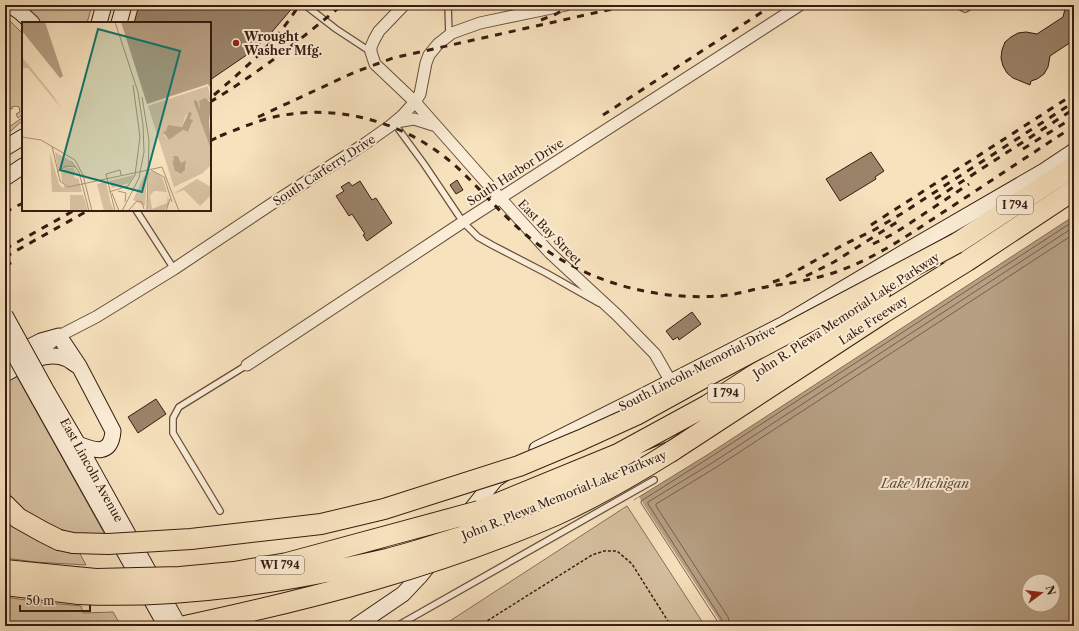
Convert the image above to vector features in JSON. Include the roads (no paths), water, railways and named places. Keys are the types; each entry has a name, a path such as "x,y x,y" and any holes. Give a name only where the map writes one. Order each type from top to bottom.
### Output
{"highway":[{"name":"I 794","path":"957,243 1074,166"},
{"name":"Lake Freeway","path":"672,451 883,313 967,261 1074,190"},
{"name":"John R. Plewa Memorial Lake Parkway","path":"5,585 77,586 96,579 180,577 234,572 287,564 479,511 618,454 708,405 957,243"},
{"path":"5,505 18,518 59,540 73,543 108,544 191,539 320,524 384,509 519,466 636,415 957,243"},
{"name":"John R. Plewa Memorial Lake Parkway","path":"5,570 77,586 104,595 181,592 240,586 287,579 388,558 480,531 672,451"},
{"path":"185,626 261,610 382,578 487,543 557,514 624,480 672,451"}],"main road":[{"path":"10,5 31,22"},
{"path":"99,22 104,5"},
{"path":"119,22 124,5"},
{"path":"5,14 22,26"},
{"path":"5,148 21,136"},
{"name":"South Lincoln Memorial Drive","path":"356,626 403,594 420,576 480,497 495,480 538,448 784,324 1044,171 1074,151"},
{"path":"5,178 22,167"},
{"name":"East Lincoln Avenue","path":"5,314 44,396 166,626"},
{"path":"59,336 79,366 114,431 113,439 109,445 102,450 93,450 78,444"},
{"name":"South Carferry Drive","path":"5,359 41,341 59,336"},
{"name":"East Lincoln Avenue","path":"5,338 78,444 179,626"},
{"path":"24,363 46,357 58,357 67,359 79,366"},
{"name":"South Carferry Drive","path":"5,374 24,363"}],"street":[{"path":"371,52 371,47 379,31 404,5"},
{"name":"South Carferry Drive","path":"24,363 59,336 96,317 174,269 394,123 415,102 420,94 426,63 429,56 438,44 449,35 459,30 480,24 566,5"},
{"name":"South Harbor Drive","path":"247,365 463,222 800,5"},
{"name":"East Bay Street","path":"371,52 375,64 415,102 550,253 655,354 671,382"},
{"path":"394,123 414,119 436,126"}],"lane":[{"path":"305,5 314,7 336,29 371,52"},
{"path":"448,5 449,35"},
{"path":"957,5 965,10 972,5"},
{"path":"394,123 463,222 478,237 546,273 612,311"},
{"path":"137,211 174,269"},
{"path":"220,511 173,433 173,418 179,407 247,365"},
{"path":"397,626 654,480"}],"water":[{"name":"Lake Michigan","path":"1074,216 1074,626 716,626 634,500 707,455"}],"railway":[{"path":"214,95 271,43 299,5"},
{"path":"211,101 245,80 278,56 342,5"},
{"path":"541,20 572,5"},
{"path":"258,117 355,72 393,58 630,5"},
{"path":"603,115 773,5"},
{"path":"871,225 1074,94"},
{"path":"773,282 782,279 901,214 1074,102"},
{"path":"935,199 1074,109"},
{"path":"220,136 267,119 299,113 325,112 350,115 398,129 421,141 442,155 461,171 525,234 568,264 630,288 652,293 697,297 738,293 804,280 836,272 865,260 906,237 1074,126"},
{"path":"1023,149 1074,117"},
{"path":"211,140 224,134"},
{"path":"873,244 895,233 969,184"},
{"path":"5,212 22,204"},
{"path":"5,249 73,211"},
{"path":"5,257 87,211"},
{"path":"806,276 834,262 902,219"},
{"path":"5,266 16,260"}],"place":[{"name":"Wrought Washer Mfg.","path":"236,43"}]}
